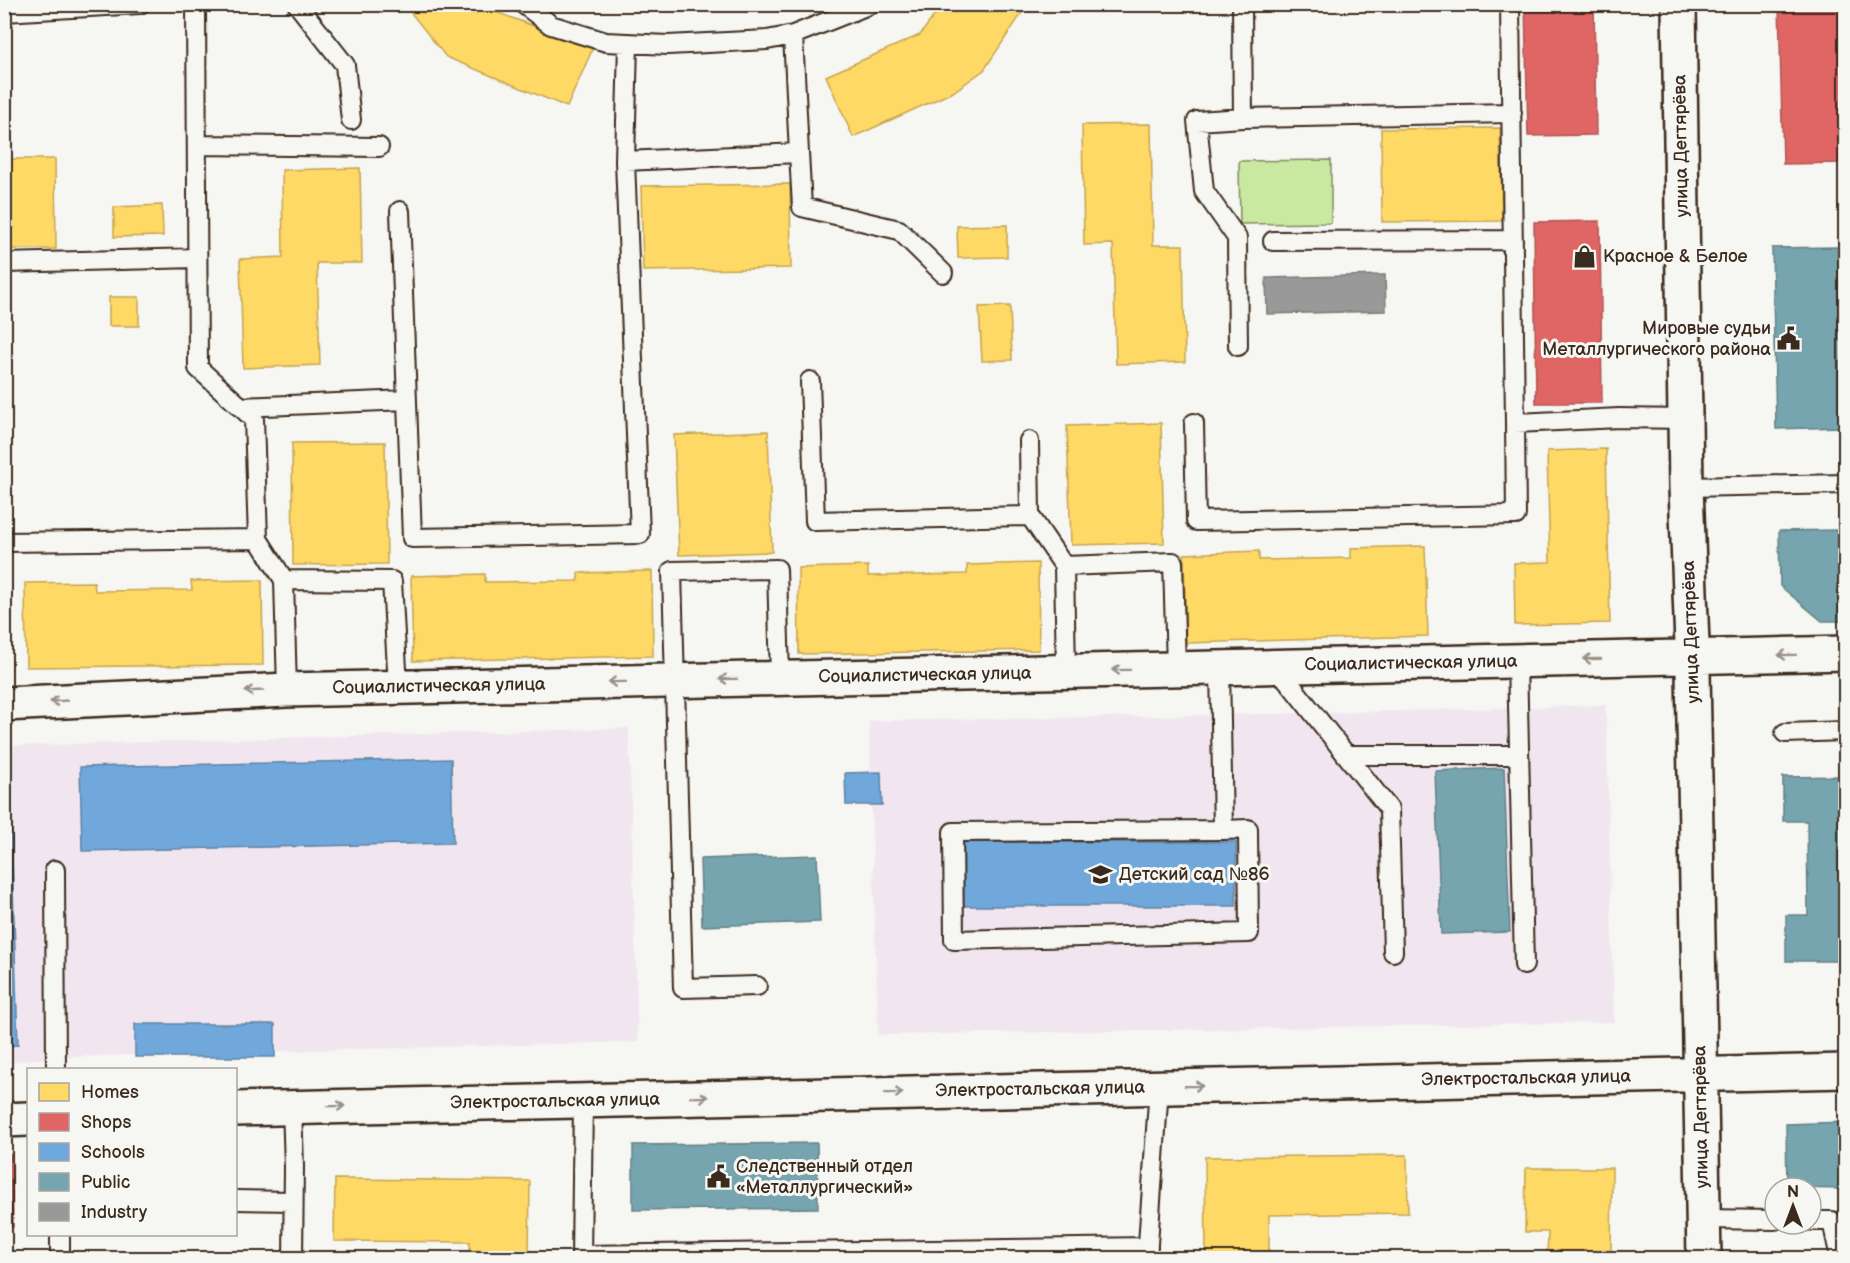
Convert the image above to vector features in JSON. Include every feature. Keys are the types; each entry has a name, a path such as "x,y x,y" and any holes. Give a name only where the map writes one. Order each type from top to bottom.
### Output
{"street":[{"name":"улица Дегтярёва","path":"1679,4 1686,487 1692,657 1704,1258"},
{"name":"Социалистическая улица","path":"4,704 287,690 1845,653"},
{"name":"Электростальская улица","path":"237,1110 1845,1071"},
{"path":"4,1120 27,1119"}],"lane":[{"path":"4,12 140,4"},
{"path":"195,4 198,368 254,419 258,539 284,580 287,690"},
{"path":"297,4 345,65 351,120"},
{"path":"523,4 551,25 606,42 668,45 766,40 793,35 871,4"},
{"path":"1242,4 1243,118"},
{"path":"1194,423 1196,521 1516,515 1510,4"},
{"path":"793,35 802,207 899,230 943,273"},
{"path":"400,212 412,538 640,534 625,161 628,43"},
{"path":"1238,346 1237,238 1204,191 1197,121 1243,118 1512,113"},
{"path":"197,145 379,147"},
{"path":"625,161 799,153"},
{"path":"1273,241 1514,240"},
{"path":"4,263 197,258"},
{"path":"810,381 815,521 1030,516"},
{"path":"240,407 407,400"},
{"path":"1515,423 1619,418 1685,419"},
{"path":"1029,441 1030,516 1064,566 1066,671"},
{"path":"1686,487 1845,484"},
{"path":"4,543 258,539"},
{"path":"1064,566 1173,562 1176,669"},
{"path":"757,986 683,988 672,572 777,569 780,678"},
{"path":"284,580 392,581 398,687"},
{"path":"1517,661 1524,965"},
{"path":"1276,666 1389,809 1393,952"},
{"path":"1220,668 1222,830"},
{"path":"1785,733 1845,731"},
{"path":"1346,755 1519,755"},
{"path":"1248,829 1249,933 954,940 953,832 1222,830 1248,829"},
{"path":"55,870 56,1068"},
{"path":"583,1100 581,1257 1148,1253 1159,1087"},
{"path":"292,1107 293,1258"},
{"path":"237,1200 293,1201"},
{"path":"1703,1219 1763,1220"},
{"path":"1823,1221 1832,1221 1840,1258"},
{"path":"60,1236 60,1258"}],"shaded area":[{"name":"Детский сад №86","path":"1606,705 1614,1022 878,1035 869,721 1324,713"},
{"path":"629,728 638,1042 55,1057 5,1063 4,746"}],"green space":[{"path":"1331,160 1331,223 1240,224 1239,161"}],"building: Homes":[{"path":"404,4 485,4 488,9 593,48 567,107 446,57"},
{"path":"943,4 1028,4 984,70 953,92 853,137 826,76 920,35"},
{"path":"1151,124 1153,245 1183,245 1185,362 1116,364 1113,244 1084,245 1082,125"},
{"path":"1500,128 1502,221 1382,222 1381,129"},
{"path":"4,159 55,159 56,249 4,249"},
{"path":"360,168 362,263 317,263 320,365 243,368 240,259 283,257 282,170"},
{"path":"790,184 791,268 643,271 641,186"},
{"path":"162,205 163,236 114,237 114,207"},
{"path":"1007,225 1007,257 958,258 957,226"},
{"path":"109,297 139,297 139,326 109,326"},
{"path":"1010,306 1012,360 982,361 979,307"},
{"path":"1161,423 1164,543 1071,545 1067,426"},
{"path":"768,431 772,552 679,555 674,435"},
{"path":"385,442 387,564 293,565 292,443"},
{"path":"1606,449 1610,623 1515,625 1514,563 1550,562 1547,451"},
{"path":"1425,546 1428,636 1186,643 1184,554 1259,551 1259,560 1351,558 1351,548"},
{"path":"1038,563 1039,650 799,654 798,568 868,566 868,576 967,574 967,565"},
{"path":"652,571 653,656 413,661 411,576 485,574 485,582 578,581 578,573"},
{"path":"262,580 263,665 26,667 25,583 94,582 95,591 192,590 191,581"},
{"path":"1407,1155 1408,1213 1269,1215 1269,1258 1206,1258 1205,1157"},
{"path":"1526,1168 1612,1168 1611,1258 1547,1258 1548,1232 1525,1232"},
{"path":"335,1179 530,1181 529,1258 470,1258 470,1242 334,1241"},
{"path":"78,1253 118,1253 118,1258 78,1258"}],"building: Shops":[{"path":"1525,4 1594,4 1596,135 1528,136"},
{"path":"1779,4 1843,4 1846,163 1783,164"},
{"path":"1600,221 1602,403 1536,403 1534,222"},
{"path":"11,1154 13,1227 4,1227 4,1155"}],"building: Schools":[{"path":"4,759 9,759 18,1045 4,1046"},
{"path":"451,759 453,843 82,851 80,767"},
{"path":"881,772 882,805 846,805 845,773"},
{"path":"962,842 1236,842 1236,906 962,906"},
{"path":"135,1024 275,1024 275,1057 135,1057"}],"building: Public":[{"path":"1838,247 1841,427 1776,429 1772,248"},
{"path":"1838,530 1838,557 1846,566 1846,621 1822,621 1780,586 1779,531"},
{"path":"1504,768 1510,932 1441,934 1435,771"},
{"path":"1846,776 1846,961 1786,961 1786,915 1808,915 1807,821 1783,821 1783,777"},
{"path":"817,855 820,922 702,926 700,859"},
{"path":"1846,1122 1846,1189 1823,1189 1823,1176 1787,1176 1786,1124"},
{"path":"817,1143 818,1208 633,1210 633,1145"}],"building: Industry":[{"path":"1385,275 1386,311 1267,314 1266,278"}],"place":[{"name":"Красное & Белое","path":"1585,256"},
{"name":"Мировые судьи Металлургического района","path":"1789,338"},
{"name":"Детский сад №86","path":"1101,874"},
{"name":"Следственный отдел «Металлургический»","path":"718,1176"}]}
